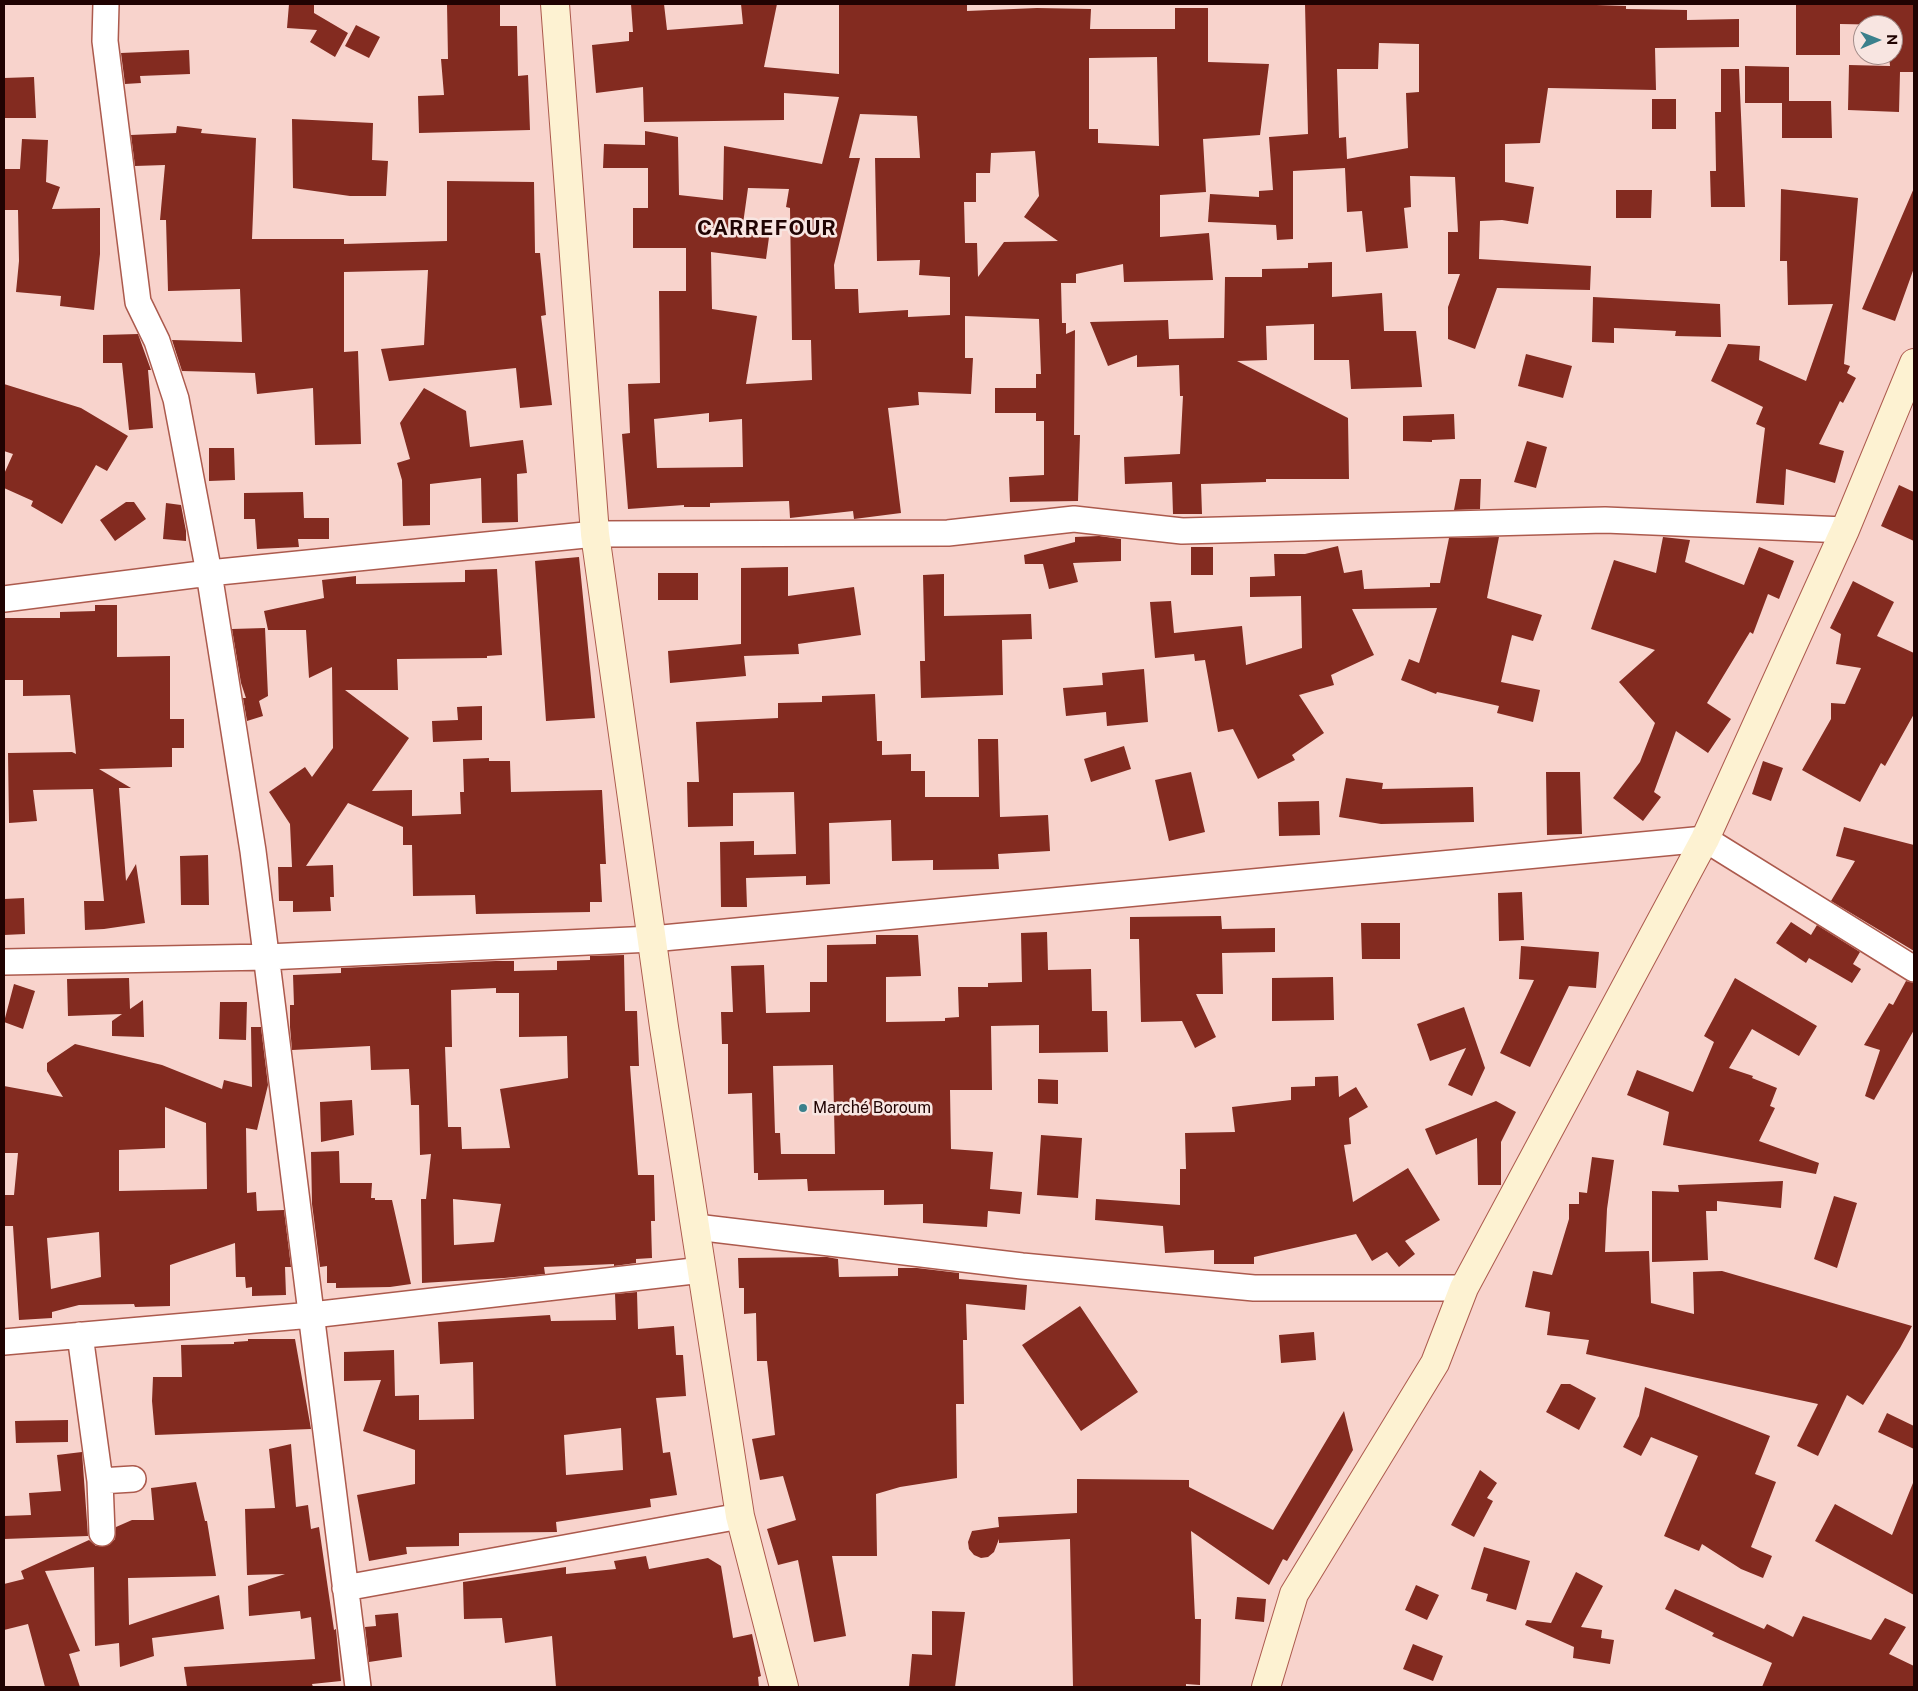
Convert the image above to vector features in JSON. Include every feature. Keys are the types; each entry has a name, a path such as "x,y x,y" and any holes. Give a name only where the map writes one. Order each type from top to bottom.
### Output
{"street":[{"path":"106,4 105,41 138,302 157,341 176,399 209,573 254,851 358,1687"},
{"path":"554,4 594,534 664,1027 740,1516 784,1687"},
{"path":"1266,1687 1294,1594 1435,1363 1464,1288 1706,838 1845,530 1914,364"},
{"path":"4,599 209,573 594,534 948,532 1074,519 1182,531 1605,520 1845,530"},
{"path":"4,962 267,957 652,939 1706,838 1914,970"},
{"path":"696,1227 1022,1266 1254,1288 1464,1288"},
{"path":"4,1342 312,1315 702,1270"},
{"path":"80,1335 100,1481 102,1533"},
{"path":"100,1481 133,1479"},
{"path":"345,1588 740,1516"}],"building":[{"path":"289,4 314,4 314,13 348,33 335,57 310,42 317,30 287,28"},
{"path":"447,4 500,4 500,26 517,26 518,76 528,75 530,130 419,133 418,96 444,95 441,59 448,59"},
{"path":"631,4 664,4 667,30 743,24 741,4 777,4 764,67 839,74 839,4 967,4 967,11 1037,8 1091,9 1090,29 1175,29 1175,8 1208,8 1208,62 1269,64 1260,135 1203,139 1206,192 1160,195 1160,237 1209,233 1213,280 1124,282 1123,264 1076,274 1076,283 1061,283 1062,323 1066,323 1066,334 1075,330 1074,435 1080,435 1078,501 1010,502 1009,477 1044,475 1044,421 1036,421 1036,413 995,413 995,388 1036,388 1036,374 1041,374 1039,319 965,316 965,358 973,358 971,394 918,392 919,405 888,408 901,513 854,519 853,511 790,518 789,501 710,503 710,507 684,507 684,505 628,509 622,434 630,433 628,384 660,383 659,291 686,291 686,248 633,248 633,208 648,208 648,168 603,168 604,144 645,145 645,131 678,137 679,195 723,200 724,146 822,164 839,97 784,93 784,120 644,122 643,87 596,93 592,45 629,41 629,32 633,32","holes":["1157,57 1159,146 1098,143 1098,129 1089,129 1089,58","860,114 917,116 920,158 875,158 877,261 920,260 919,275 950,277 950,315 908,317 908,310 859,313 858,289 835,289 834,265 860,158 849,158","1035,151 1039,196 1024,217 1058,241 1004,242 978,277 977,243 965,243 964,202 976,202 976,173 990,173 991,153","748,188 789,189 786,207 790,208 792,340 811,340 812,380 746,384 757,316 712,309 711,252 766,259 770,230 742,231","709,413 709,422 742,419 743,467 657,468 654,419"]},
{"path":"1305,4 1567,4 1626,6 1626,9 1687,10 1687,20 1739,19 1739,47 1655,48 1656,90 1548,88 1540,143 1505,144 1505,182 1534,187 1528,224 1502,220 1480,221 1479,259 1591,266 1590,290 1497,288 1475,349 1448,339 1448,307 1460,274 1448,274 1448,232 1458,232 1455,177 1410,176 1411,207 1404,208 1408,248 1366,252 1362,211 1347,212 1345,168 1293,171 1293,239 1277,240 1276,225 1208,222 1210,194 1259,197 1259,191 1273,190 1269,137 1308,134","holes":["1379,43 1419,44 1419,92 1406,93 1408,148 1347,159 1346,137 1339,138 1337,69 1378,69"]},
{"path":"1796,4 1914,4 1914,72 1900,72 1899,112 1848,110 1849,65 1903,65 1903,15 1853,15 1853,24 1840,24 1840,55 1796,55"},
{"path":"356,25 380,37 369,58 345,46"},
{"path":"189,50 190,74 140,76 141,83 125,84 121,53"},
{"path":"1745,66 1789,67 1789,101 1831,101 1832,138 1782,138 1782,103 1745,103"},
{"path":"1721,69 1739,69 1745,207 1711,207 1710,171 1716,171 1715,112 1721,112"},
{"path":"34,77 36,118 5,118 4,78"},
{"path":"1652,99 1676,99 1676,129 1652,129"},
{"path":"292,119 373,123 372,160 388,161 386,196 350,196 293,188"},
{"path":"177,126 202,129 201,133 256,138 252,239 344,239 344,244 447,241 447,181 534,182 535,253 540,253 546,315 541,316 552,405 520,408 516,368 389,381 381,349 424,345 428,270 344,272 344,352 358,351 361,444 315,445 313,388 257,394 255,373 182,371 172,340 242,342 240,289 168,291 166,220 160,220 165,165 135,166 131,135 176,133"},
{"path":"22,139 48,140 46,182 60,187 52,209 100,208 100,254 94,310 60,306 61,296 16,292 19,261 18,210 4,210 4,169 20,169"},
{"path":"1914,188 1914,268 1895,321 1862,309"},
{"path":"1781,189 1858,198 1844,364 1850,366 1847,373 1856,378 1843,403 1840,401 1819,444 1844,451 1835,483 1786,469 1784,505 1756,503 1765,428 1756,424 1763,407 1711,381 1728,344 1760,346 1759,360 1806,381 1833,304 1788,305 1787,261 1780,261"},
{"path":"1616,190 1652,190 1651,218 1616,218"},
{"path":"1332,262 1332,297 1382,293 1384,331 1416,331 1422,387 1351,389 1349,360 1314,360 1314,324 1266,326 1267,360 1237,361 1348,418 1349,479 1266,479 1266,482 1201,484 1202,514 1173,514 1172,482 1125,484 1124,457 1180,454 1183,396 1180,396 1179,365 1137,367 1137,355 1108,366 1090,322 1168,320 1169,339 1224,338 1225,277 1262,277 1262,269 1308,268 1308,263"},
{"path":"1593,297 1720,304 1721,337 1675,336 1676,331 1614,328 1614,343 1592,342"},
{"path":"138,334 151,370 148,370 153,428 129,430 122,363 103,363 103,335"},
{"path":"1526,354 1572,366 1563,398 1518,386"},
{"path":"4,384 81,408 128,436 107,471 96,465 62,524 31,506 33,501 4,488 4,474 13,454 4,451"},
{"path":"424,388 466,411 470,447 523,440 527,473 517,474 518,522 482,523 481,478 430,484 430,525 403,526 402,480 397,463 410,459 400,423"},
{"path":"1454,414 1455,439 1432,440 1432,442 1403,441 1403,416"},
{"path":"1527,441 1547,447 1536,488 1514,482"},
{"path":"209,448 234,448 235,480 209,481"},
{"path":"1460,479 1481,479 1480,509 1454,510"},
{"path":"1899,485 1914,492 1914,541 1881,526"},
{"path":"303,492 304,518 329,518 329,539 298,539 299,547 257,549 255,519 244,519 244,493"},
{"path":"126,502 134,502 146,519 115,541 100,520"},
{"path":"166,503 181,505 186,541 163,539"},
{"path":"1099,536 1121,539 1121,561 1073,563 1078,582 1049,589 1043,564 1025,564 1024,555 1075,542 1075,537"},
{"path":"1499,537 1487,598 1542,615 1533,641 1512,635 1501,682 1540,690 1533,722 1497,713 1499,706 1437,692 1436,694 1401,680 1409,659 1419,663 1437,608 1352,609 1374,655 1331,675 1334,685 1299,695 1324,733 1292,755 1295,760 1258,779 1233,729 1218,732 1205,660 1195,661 1194,654 1155,658 1150,602 1171,601 1174,633 1242,626 1246,665 1302,648 1301,596 1250,597 1250,577 1275,576 1274,554 1305,554 1338,546 1344,573 1362,570 1364,589 1430,587 1430,583 1440,583 1449,538"},
{"path":"1663,537 1690,540 1685,562 1744,585 1759,547 1794,561 1779,599 1768,594 1753,634 1750,632 1707,703 1731,719 1708,753 1676,731 1654,792 1661,797 1643,821 1613,798 1640,762 1655,723 1619,682 1655,650 1591,629 1614,560 1656,573"},
{"path":"1191,547 1213,547 1213,575 1191,575"},
{"path":"579,557 595,718 546,721 535,561"},
{"path":"788,567 788,596 854,587 861,635 798,644 799,654 744,656 746,676 670,683 668,651 741,644 741,568"},
{"path":"497,569 502,655 487,656 487,658 397,659 398,690 345,690 409,738 372,791 412,790 412,816 461,814 460,792 464,792 463,759 489,758 489,761 510,761 511,792 602,790 606,864 600,864 602,902 590,902 590,912 476,914 475,895 413,896 412,845 403,845 403,827 348,803 306,866 333,865 334,897 330,897 331,911 293,912 293,901 279,901 278,867 292,867 290,824 269,792 305,767 312,777 333,748 332,667 309,678 306,630 268,630 264,611 324,598 322,580 356,576 356,584 465,582 465,570"},
{"path":"658,573 698,573 698,600 658,600"},
{"path":"944,574 944,616 1031,614 1032,639 1002,640 1003,695 921,698 920,661 925,661 923,575"},
{"path":"1853,581 1894,602 1877,636 1914,653 1914,714 1885,766 1881,763 1860,802 1802,770 1831,719 1831,703 1845,704 1861,668 1836,664 1841,634 1830,628"},
{"path":"95,605 117,605 117,657 170,656 170,719 184,719 184,748 172,748 172,767 99,769 131,788 119,788 126,881 136,864 145,923 85,930 84,901 104,901 93,789 33,790 37,821 9,823 8,753 72,752 76,754 70,695 23,696 23,680 4,680 4,618 60,618 60,612 95,611"},
{"path":"265,628 268,696 259,701 263,716 247,721 243,698 246,698 241,683 232,629"},
{"path":"1144,669 1148,722 1107,726 1106,712 1066,716 1063,688 1103,685 1102,673"},
{"path":"875,694 877,741 882,741 882,755 911,754 911,771 925,771 925,797 979,797 978,739 998,739 1000,817 1048,815 1050,851 998,854 999,869 933,870 933,860 892,861 891,820 829,823 830,884 806,885 806,876 746,878 747,907 721,907 720,842 754,841 754,855 796,854 794,792 733,793 733,826 688,827 687,782 699,782 696,722 778,718 778,703 822,702 822,696"},
{"path":"482,706 482,740 433,742 432,721 458,720 457,707"},
{"path":"1124,746 1131,769 1091,782 1084,759"},
{"path":"1763,761 1783,768 1771,801 1752,794"},
{"path":"1191,772 1205,832 1169,841 1155,780"},
{"path":"1546,772 1580,772 1582,834 1547,835"},
{"path":"1346,778 1383,783 1382,789 1473,787 1474,822 1381,824 1339,817"},
{"path":"1319,801 1320,835 1279,836 1278,802"},
{"path":"1844,827 1914,845 1914,951 1831,901 1855,861 1836,856"},
{"path":"208,855 209,905 181,905 180,856"},
{"path":"1522,892 1524,940 1499,941 1498,893"},
{"path":"24,898 25,934 4,935 4,899"},
{"path":"1221,916 1222,929 1275,928 1275,952 1222,953 1223,994 1196,994 1216,1037 1195,1048 1182,1021 1141,1022 1139,939 1130,939 1130,917"},
{"path":"1791,922 1811,935 1817,925 1860,952 1853,964 1861,969 1852,983 1809,958 1806,963 1776,943"},
{"path":"1361,923 1400,923 1400,959 1362,959"},
{"path":"1047,932 1048,970 1091,969 1092,1011 1107,1011 1108,1052 1039,1053 1039,1025 991,1026 992,1090 950,1090 951,1149 993,1152 990,1189 1022,1192 1020,1214 988,1211 987,1227 923,1223 923,1204 884,1205 884,1190 808,1191 807,1179 758,1180 758,1173 754,1173 752,1093 728,1094 728,1044 722,1044 721,1012 733,1012 731,966 764,965 766,1013 810,1012 810,982 827,982 827,945 876,944 876,935 918,935 921,976 886,977 886,1022 945,1021 945,1018 959,1017 958,987 988,987 988,983 1022,982 1021,933","holes":["833,1065 835,1154 781,1154 780,1133 775,1133 773,1066"]},
{"path":"1521,946 1599,952 1596,988 1569,986 1530,1067 1500,1053 1534,980 1519,979"},
{"path":"624,955 625,1011 637,1011 639,1066 630,1066 638,1175 654,1175 655,1221 651,1221 652,1258 636,1259 636,1263 614,1266 614,1264 544,1267 545,1274 422,1283 421,1199 426,1199 431,1154 420,1155 419,1105 411,1105 409,1069 371,1070 370,1046 292,1050 290,1005 294,1005 293,975 341,973 341,968 496,961 514,961 514,971 557,970 557,961 590,960 590,956","holes":["496,988 496,993 519,993 519,1037 567,1036 568,1078 500,1089 510,1148 462,1149 461,1127 448,1127 445,1047 452,1047 451,990","453,1199 501,1204 494,1242 454,1245"]},
{"path":"1333,977 1334,1020 1272,1021 1272,978"},
{"path":"129,978 130,1009 143,1000 144,1037 112,1036 112,1021 122,1014 68,1016 67,979"},
{"path":"1735,978 1817,1026 1799,1056 1752,1029 1729,1068 1753,1076 1752,1078 1777,1088 1770,1106 1775,1108 1759,1141 1819,1163 1816,1174 1663,1145 1669,1112 1627,1095 1637,1070 1693,1092 1714,1042 1704,1036"},
{"path":"1906,981 1914,983 1914,1030 1874,1100 1865,1096 1880,1050 1864,1045 1889,1003 1893,1005"},
{"path":"14,984 35,991 23,1029 4,1022"},
{"path":"220,1002 247,1002 246,1040 219,1039"},
{"path":"1464,1007 1485,1068 1472,1096 1448,1085 1466,1048 1430,1061 1417,1024"},
{"path":"251,1027 261,1027 268,1085 257,1130 246,1128 247,1193 256,1192 257,1211 284,1210 291,1267 285,1267 286,1295 252,1296 252,1287 246,1288 245,1277 236,1277 235,1243 170,1265 170,1306 135,1307 134,1304 79,1305 52,1312 52,1318 19,1320 13,1226 4,1226 4,1195 14,1195 18,1153 4,1153 4,1086 63,1097 47,1071 47,1063 75,1044 162,1065 222,1089 224,1080 252,1087","holes":["165,1107 206,1123 207,1189 119,1191 119,1150 165,1148","99,1232 101,1277 51,1289 47,1238"]},
{"path":"1338,1076 1339,1097 1356,1087 1368,1107 1349,1118 1351,1144 1344,1145 1353,1202 1408,1168 1440,1220 1405,1241 1415,1254 1399,1267 1387,1252 1372,1261 1356,1234 1254,1257 1254,1264 1214,1264 1214,1250 1165,1253 1163,1226 1095,1220 1096,1199 1180,1205 1180,1169 1186,1169 1185,1133 1235,1132 1232,1107 1291,1100 1291,1087 1315,1086 1315,1077"},
{"path":"1038,1079 1058,1080 1058,1104 1038,1103"},
{"path":"352,1100 354,1135 321,1142 320,1102"},
{"path":"1496,1101 1516,1112 1501,1142 1501,1185 1478,1185 1477,1138 1436,1155 1425,1129"},
{"path":"1041,1135 1082,1138 1078,1198 1037,1195"},
{"path":"339,1151 340,1183 372,1183 371,1198 375,1198 375,1200 392,1200 411,1284 390,1287 336,1288 336,1283 327,1283 327,1266 320,1267 312,1204 311,1152"},
{"path":"1592,1157 1614,1160 1607,1209 1605,1252 1649,1251 1651,1303 1694,1314 1693,1272 1722,1271 1912,1326 1863,1405 1847,1395 1818,1456 1797,1446 1818,1404 1586,1354 1589,1340 1547,1335 1550,1312 1525,1307 1533,1271 1552,1275 1569,1219 1569,1204 1579,1204 1579,1192 1587,1193"},
{"path":"1783,1181 1781,1208 1717,1201 1717,1211 1706,1211 1708,1260 1652,1262 1652,1191 1679,1192 1678,1185"},
{"path":"1834,1196 1857,1203 1837,1268 1814,1259"},
{"path":"827,1257 838,1259 839,1277 898,1276 898,1268 917,1268 959,1273 959,1279 1027,1285 1025,1310 966,1304 967,1340 963,1340 964,1404 956,1404 957,1478 900,1487 876,1494 877,1556 832,1556 846,1636 814,1642 798,1560 778,1565 767,1529 796,1520 783,1476 760,1480 752,1439 775,1435 767,1361 757,1361 756,1313 744,1314 744,1288 739,1288 738,1258"},
{"path":"637,1292 638,1329 674,1326 676,1355 683,1355 686,1396 656,1398 663,1453 670,1452 677,1495 650,1499 651,1507 556,1522 557,1532 459,1533 459,1546 406,1547 407,1554 369,1561 357,1495 415,1484 415,1450 363,1431 381,1380 344,1381 344,1352 394,1350 395,1396 419,1395 419,1420 474,1419 473,1362 440,1364 438,1322 550,1315 551,1321 616,1320 615,1294","holes":["621,1428 623,1470 566,1475 564,1435"]},
{"path":"1080,1306 1138,1392 1081,1431 1022,1345"},
{"path":"1314,1332 1316,1360 1281,1363 1279,1335"},
{"path":"248,1339 295,1339 311,1429 155,1435 152,1401 153,1377 182,1377 181,1345 234,1344 234,1342 248,1341"},
{"path":"1561,1384 1570,1384 1596,1398 1579,1430 1546,1412"},
{"path":"1645,1387 1770,1436 1755,1474 1776,1482 1751,1547 1772,1556 1763,1578 1741,1569 1702,1544 1699,1551 1664,1536 1698,1456 1651,1437 1641,1456 1623,1447 1639,1416"},
{"path":"1344,1411 1353,1450 1287,1561 1283,1559 1269,1585 1191,1531 1195,1619 1201,1619 1200,1685 1186,1684 1186,1687 1073,1687 1070,1539 999,1543 999,1539 994,1552 988,1557 981,1558 974,1555 969,1549 968,1542 972,1531 999,1527 998,1517 1077,1513 1077,1479 1189,1480 1189,1487 1273,1530"},
{"path":"1887,1413 1914,1426 1914,1449 1878,1432"},
{"path":"68,1420 68,1442 16,1443 15,1421"},
{"path":"291,1444 296,1507 308,1505 311,1529 319,1527 334,1630 336,1629 341,1681 312,1684 313,1687 187,1687 184,1667 315,1659 311,1617 301,1619 300,1611 249,1616 248,1586 285,1574 247,1575 245,1509 275,1508 269,1449"},
{"path":"82,1452 88,1536 4,1539 4,1516 31,1515 29,1493 61,1491 57,1455"},
{"path":"1480,1470 1497,1483 1487,1498 1493,1501 1474,1537 1451,1525"},
{"path":"196,1482 205,1521 207,1521 216,1576 128,1578 129,1625 219,1595 224,1629 152,1638 154,1656 120,1667 119,1643 95,1646 94,1567 45,1571 80,1651 69,1654 80,1687 45,1687 28,1624 4,1630 4,1584 24,1579 21,1571 89,1540 96,1546 109,1545 115,1539 116,1527 132,1520 154,1520 151,1488"},
{"path":"1913,1483 1914,1595 1815,1541 1835,1504 1892,1535"},
{"path":"1484,1547 1530,1561 1516,1610 1486,1601 1488,1594 1471,1589"},
{"path":"646,1556 649,1569 708,1558 721,1566 733,1638 752,1634 761,1676 758,1677 759,1687 556,1687 552,1636 505,1643 502,1618 464,1619 463,1582 566,1567 566,1574 616,1569 614,1561"},
{"path":"1576,1572 1603,1586 1581,1627 1602,1630 1601,1638 1614,1640 1610,1664 1573,1658 1574,1647 1525,1625 1527,1620 1551,1623"},
{"path":"1416,1585 1439,1595 1427,1620 1405,1610"},
{"path":"1675,1589 1764,1629 1767,1624 1793,1637 1803,1616 1871,1640 1885,1618 1906,1627 1889,1654 1914,1666 1914,1687 1762,1687 1772,1663 1712,1636 1714,1633 1665,1609"},
{"path":"1237,1597 1266,1599 1264,1622 1235,1619"},
{"path":"932,1611 965,1612 955,1687 909,1687 912,1654 932,1655"},
{"path":"398,1613 402,1657 369,1662 365,1627 376,1626 375,1615"},
{"path":"1413,1644 1443,1656 1433,1681 1403,1669"}],"place":[{"name":"Marché Boroum","path":"803,1108"}],"district":[{"name":"CARREFOUR","path":"767,229"}]}
